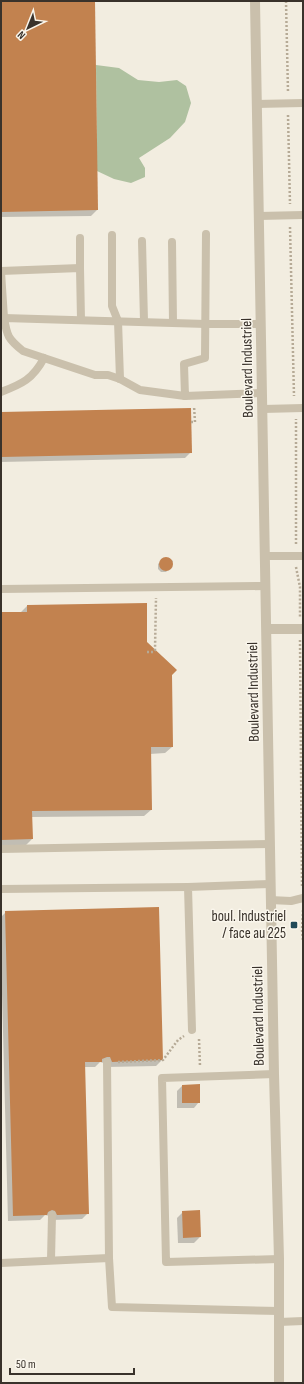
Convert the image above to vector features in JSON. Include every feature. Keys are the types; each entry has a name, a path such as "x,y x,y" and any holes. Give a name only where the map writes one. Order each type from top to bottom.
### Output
{"street":[{"name":"Boulevard Industriel","path":"255,1 267,629 270,900 279,1260 279,1383"},
{"path":"267,629 303,629"}],"lane":[{"path":"256,104 303,103"},
{"path":"259,216 303,215"},
{"path":"185,396 184,364 205,358 206,234"},
{"path":"112,235 112,306 118,321 120,379"},
{"path":"80,238 81,320"},
{"path":"142,241 144,321"},
{"path":"172,242 173,322"},
{"path":"80,268 1,272 6,333 18,348 95,375 108,375 120,379 140,390 185,396 262,393"},
{"path":"4,323 81,320 206,324 261,324"},
{"path":"1,392 22,384 30,378 39,368 44,358"},
{"path":"263,409 303,408"},
{"path":"265,556 303,556"},
{"path":"1,589 265,586"},
{"path":"1,849 270,844"},
{"path":"1,889 270,884"},
{"path":"188,886 192,1030"},
{"path":"270,900 291,901 303,898"},
{"path":"107,1062 112,1307 278,1311"},
{"path":"274,1074 162,1078 166,1262 279,1260"},
{"path":"51,1260 52,1215"},
{"path":"1,1263 110,1258"},
{"path":"279,1322 303,1321"}],"path":[{"path":"286,1 288,89"},
{"path":"288,115 290,201"},
{"path":"290,230 294,395"},
{"path":"191,422 195,422 194,408"},
{"path":"296,418 296,540"},
{"path":"296,567 300,587 300,612"},
{"path":"147,652 153,652 155,650 156,588"},
{"path":"300,647 302,885"},
{"path":"303,911 303,942"},
{"path":"107,1062 163,1060 178,1040 192,1030"},
{"path":"199,1040 200,1066"}],"green space":[{"path":"96,65 119,68 138,80 159,82 177,80 186,86 191,103 185,122 170,138 139,158 145,168 145,177 131,183 114,179 97,171"}],"building":[{"path":"1,1 95,1 98,210 1,212"},
{"path":"191,408 192,453 1,457 1,412"},
{"path":"163,557 169,557 173,561 173,567 169,571 163,571 159,567 159,561"},
{"path":"147,603 147,642 177,670 172,675 173,747 151,747 152,810 32,811 33,839 1,840 1,612 27,612 27,605"},
{"path":"159,907 163,1060 112,1062 110,1057 107,1057 102,1059 102,1062 85,1062 89,1214 57,1215 55,1211 52,1210 48,1212 47,1215 13,1216 5,911"},
{"path":"200,1084 200,1103 182,1103 182,1085"},
{"path":"200,1210 201,1237 183,1238 182,1211"}],"place":[{"name":"boul. Industriel / face au 225","path":"294,925"}]}
